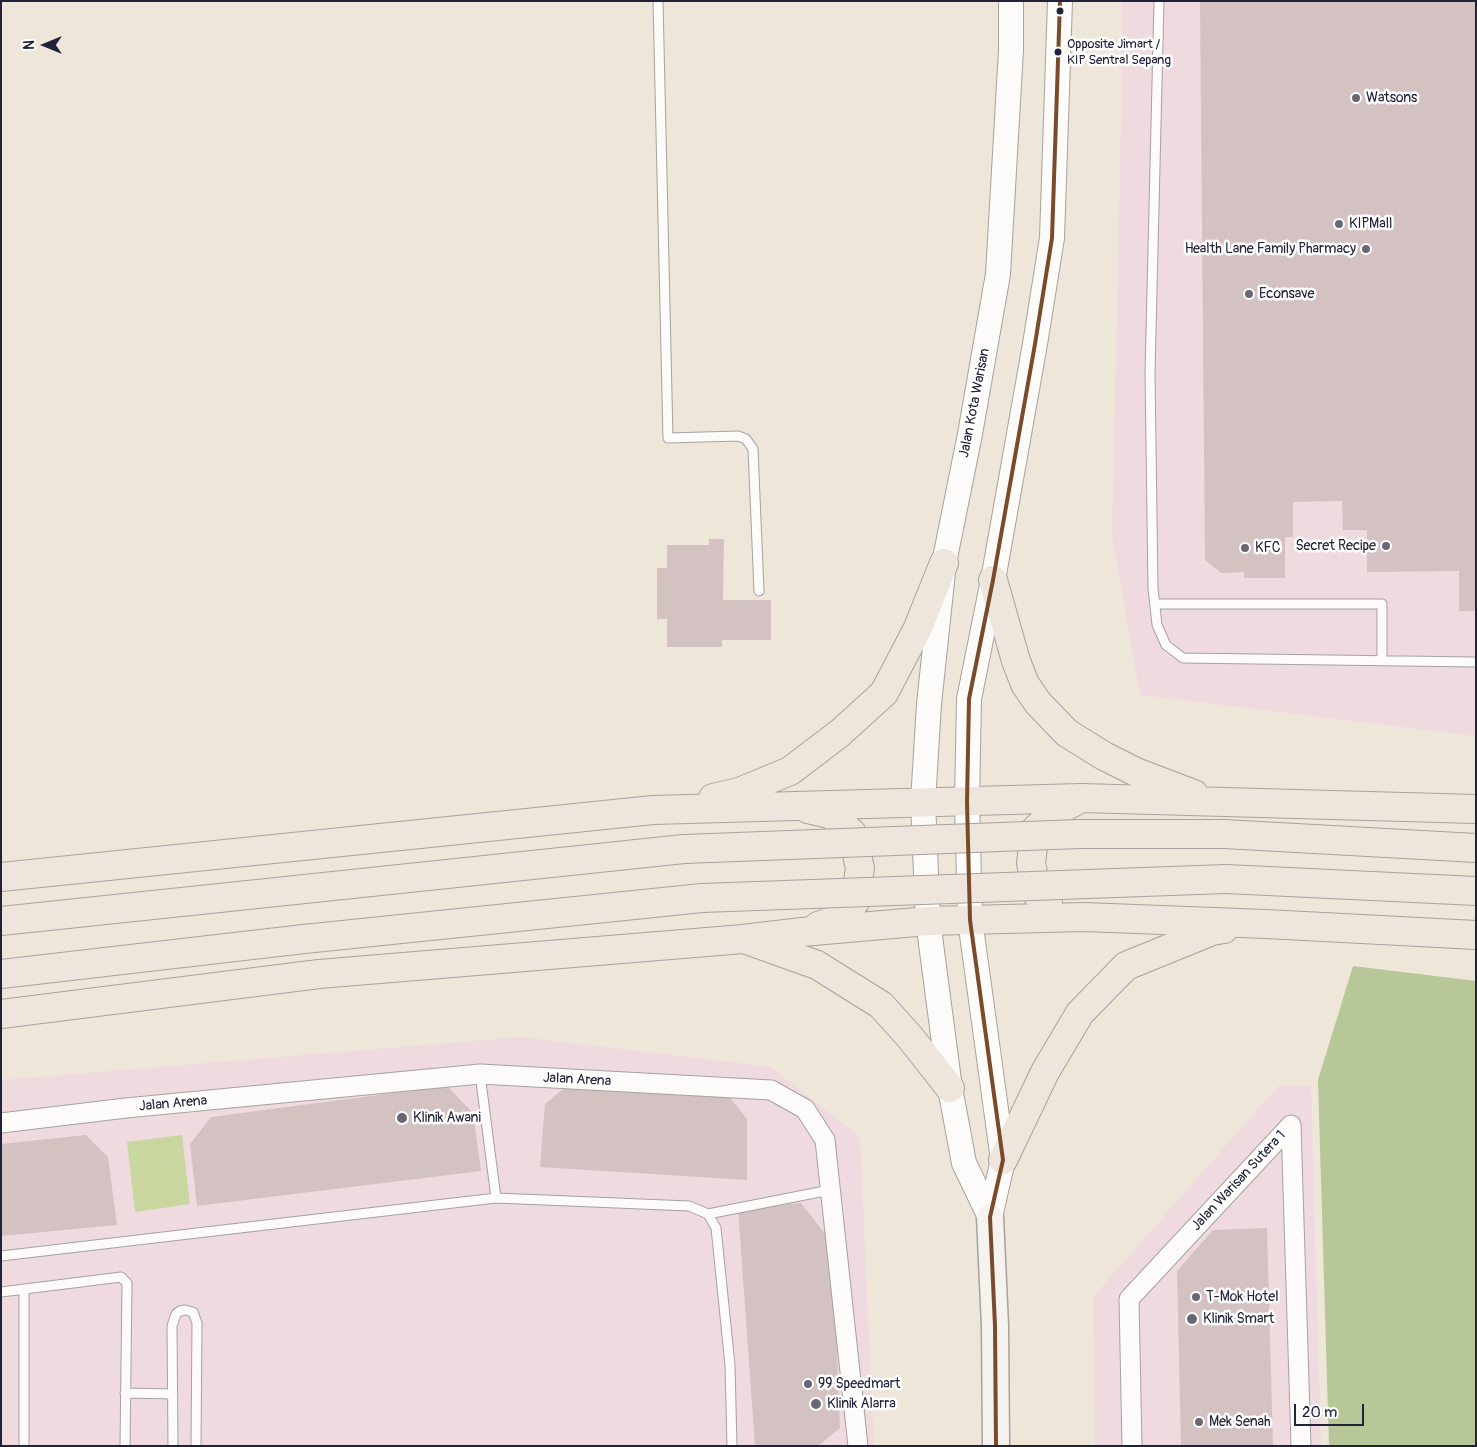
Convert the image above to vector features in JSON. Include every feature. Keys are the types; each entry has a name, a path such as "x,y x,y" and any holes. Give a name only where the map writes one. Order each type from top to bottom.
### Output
{"highway":[{"path":"653,810 739,792 790,770 840,733 884,693 917,630 944,563"},
{"path":"993,580 1016,661 1025,684 1038,703 1067,733 1104,756 1136,772 1214,802"},
{"path":"1,877 653,810 1081,798 1476,809"},
{"path":"1081,798 1053,813 1035,830 1031,863 1037,894 1050,904 1084,917"},
{"path":"792,806 830,814 852,833 860,868 855,902 840,918 802,932"},
{"path":"1,921 684,850 1079,834 1224,834 1476,848"},
{"path":"1,974 304,939 702,898 1226,879 1476,890"},
{"path":"1,1014 319,974 743,939 928,921 1084,917 1476,935"},
{"path":"1003,1160 1046,1072 1080,1013 1126,966 1212,931 1266,924"},
{"path":"743,939 817,965 881,1005 909,1036 950,1088"}],"main road":[{"path":"990,1217 995,1326 996,1446"}],"street":[{"name":"Jalan Kota Warisan","path":"990,1217 964,1164 950,1088 928,921 923,802 929,704 944,563 970,434 998,274 1011,50 1011,1"},
{"path":"990,1217 1003,1160 970,920 967,802 968,699 993,580 1052,238 1060,1"},
{"name":"Jalan Arena","path":"1,1123 126,1108 480,1074 771,1090 805,1109 825,1140 858,1446"},
{"name":"Jalan Warisan Sutera 1","path":"1132,1446 1129,1299 1291,1125 1301,1446"}],"lane":[{"path":"658,1 668,438 738,436 746,439 753,449 758,591"},
{"path":"1159,1 1150,373 1153,588 1158,625 1166,645 1183,658 1476,662"},
{"path":"1155,604 1382,604 1382,660"},
{"path":"480,1074 496,1198"},
{"path":"1,1256 496,1198 688,1206 708,1214 830,1190"},
{"path":"708,1214 716,1228 730,1365 732,1446"},
{"path":"1,1292 121,1277 127,1284 125,1446"},
{"path":"24,1289 24,1446"},
{"path":"173,1446 172,1326 176,1314 180,1311 189,1310 193,1312 197,1323 196,1446"},
{"path":"126,1393 172,1394"}],"shaded area":[{"path":"1122,1 1476,1 1476,736 1140,695 1112,536"},
{"path":"521,1037 771,1067 860,1137 874,1446 1,1446 1,1080"},
{"path":"1278,1086 1311,1086 1321,1446 1095,1446 1093,1297"}],"green space":[{"path":"1353,966 1476,981 1476,1446 1329,1446 1318,1080"},
{"path":"182,1135 190,1204 135,1212 127,1142"}],"building":[{"name":"KIPMall","path":"1200,1 1476,1 1476,611 1459,611 1459,571 1367,572 1367,530 1343,530 1342,501 1293,502 1293,537 1285,537 1285,578 1244,578 1244,572 1221,573 1205,560"},
{"path":"709,539 724,539 723,600 771,600 771,640 722,640 722,647 667,647 667,619 657,619 657,568 667,568 667,545 709,545"},
{"path":"574,1080 728,1095 747,1119 747,1180 540,1167 545,1104"},
{"path":"447,1086 473,1113 481,1171 197,1206 190,1144 211,1117"},
{"path":"86,1135 108,1157 117,1225 1,1236 1,1144"},
{"path":"801,1203 833,1244 840,1428 818,1446 755,1446 738,1209"},
{"path":"1267,1228 1273,1446 1181,1446 1177,1271 1213,1230"}],"transit line":[{"path":"996,1446 995,1326 990,1217 1003,1160 970,920 967,802 969,699 993,580 1052,238 1060,1"}],"place":[{"name":"Opposite Jimart / KIP Sentral Sepang","path":"1058,52"},
{"name":"Watsons","path":"1356,98"},
{"name":"KIPMall","path":"1339,224"},
{"name":"Health Lane Family Pharmacy","path":"1366,249"},
{"name":"Econsave","path":"1249,294"},
{"name":"Secret Recipe","path":"1386,546"},
{"name":"KFC","path":"1245,548"},
{"name":"Klinik Awani","path":"402,1118"},
{"name":"T-Mok Hotel","path":"1196,1297"},
{"name":"Klinik Smart","path":"1192,1319"},
{"name":"99 Speedmart","path":"808,1384"},
{"name":"Klinik Alarra","path":"816,1404"},
{"name":"Mek Senah","path":"1199,1422"}]}
